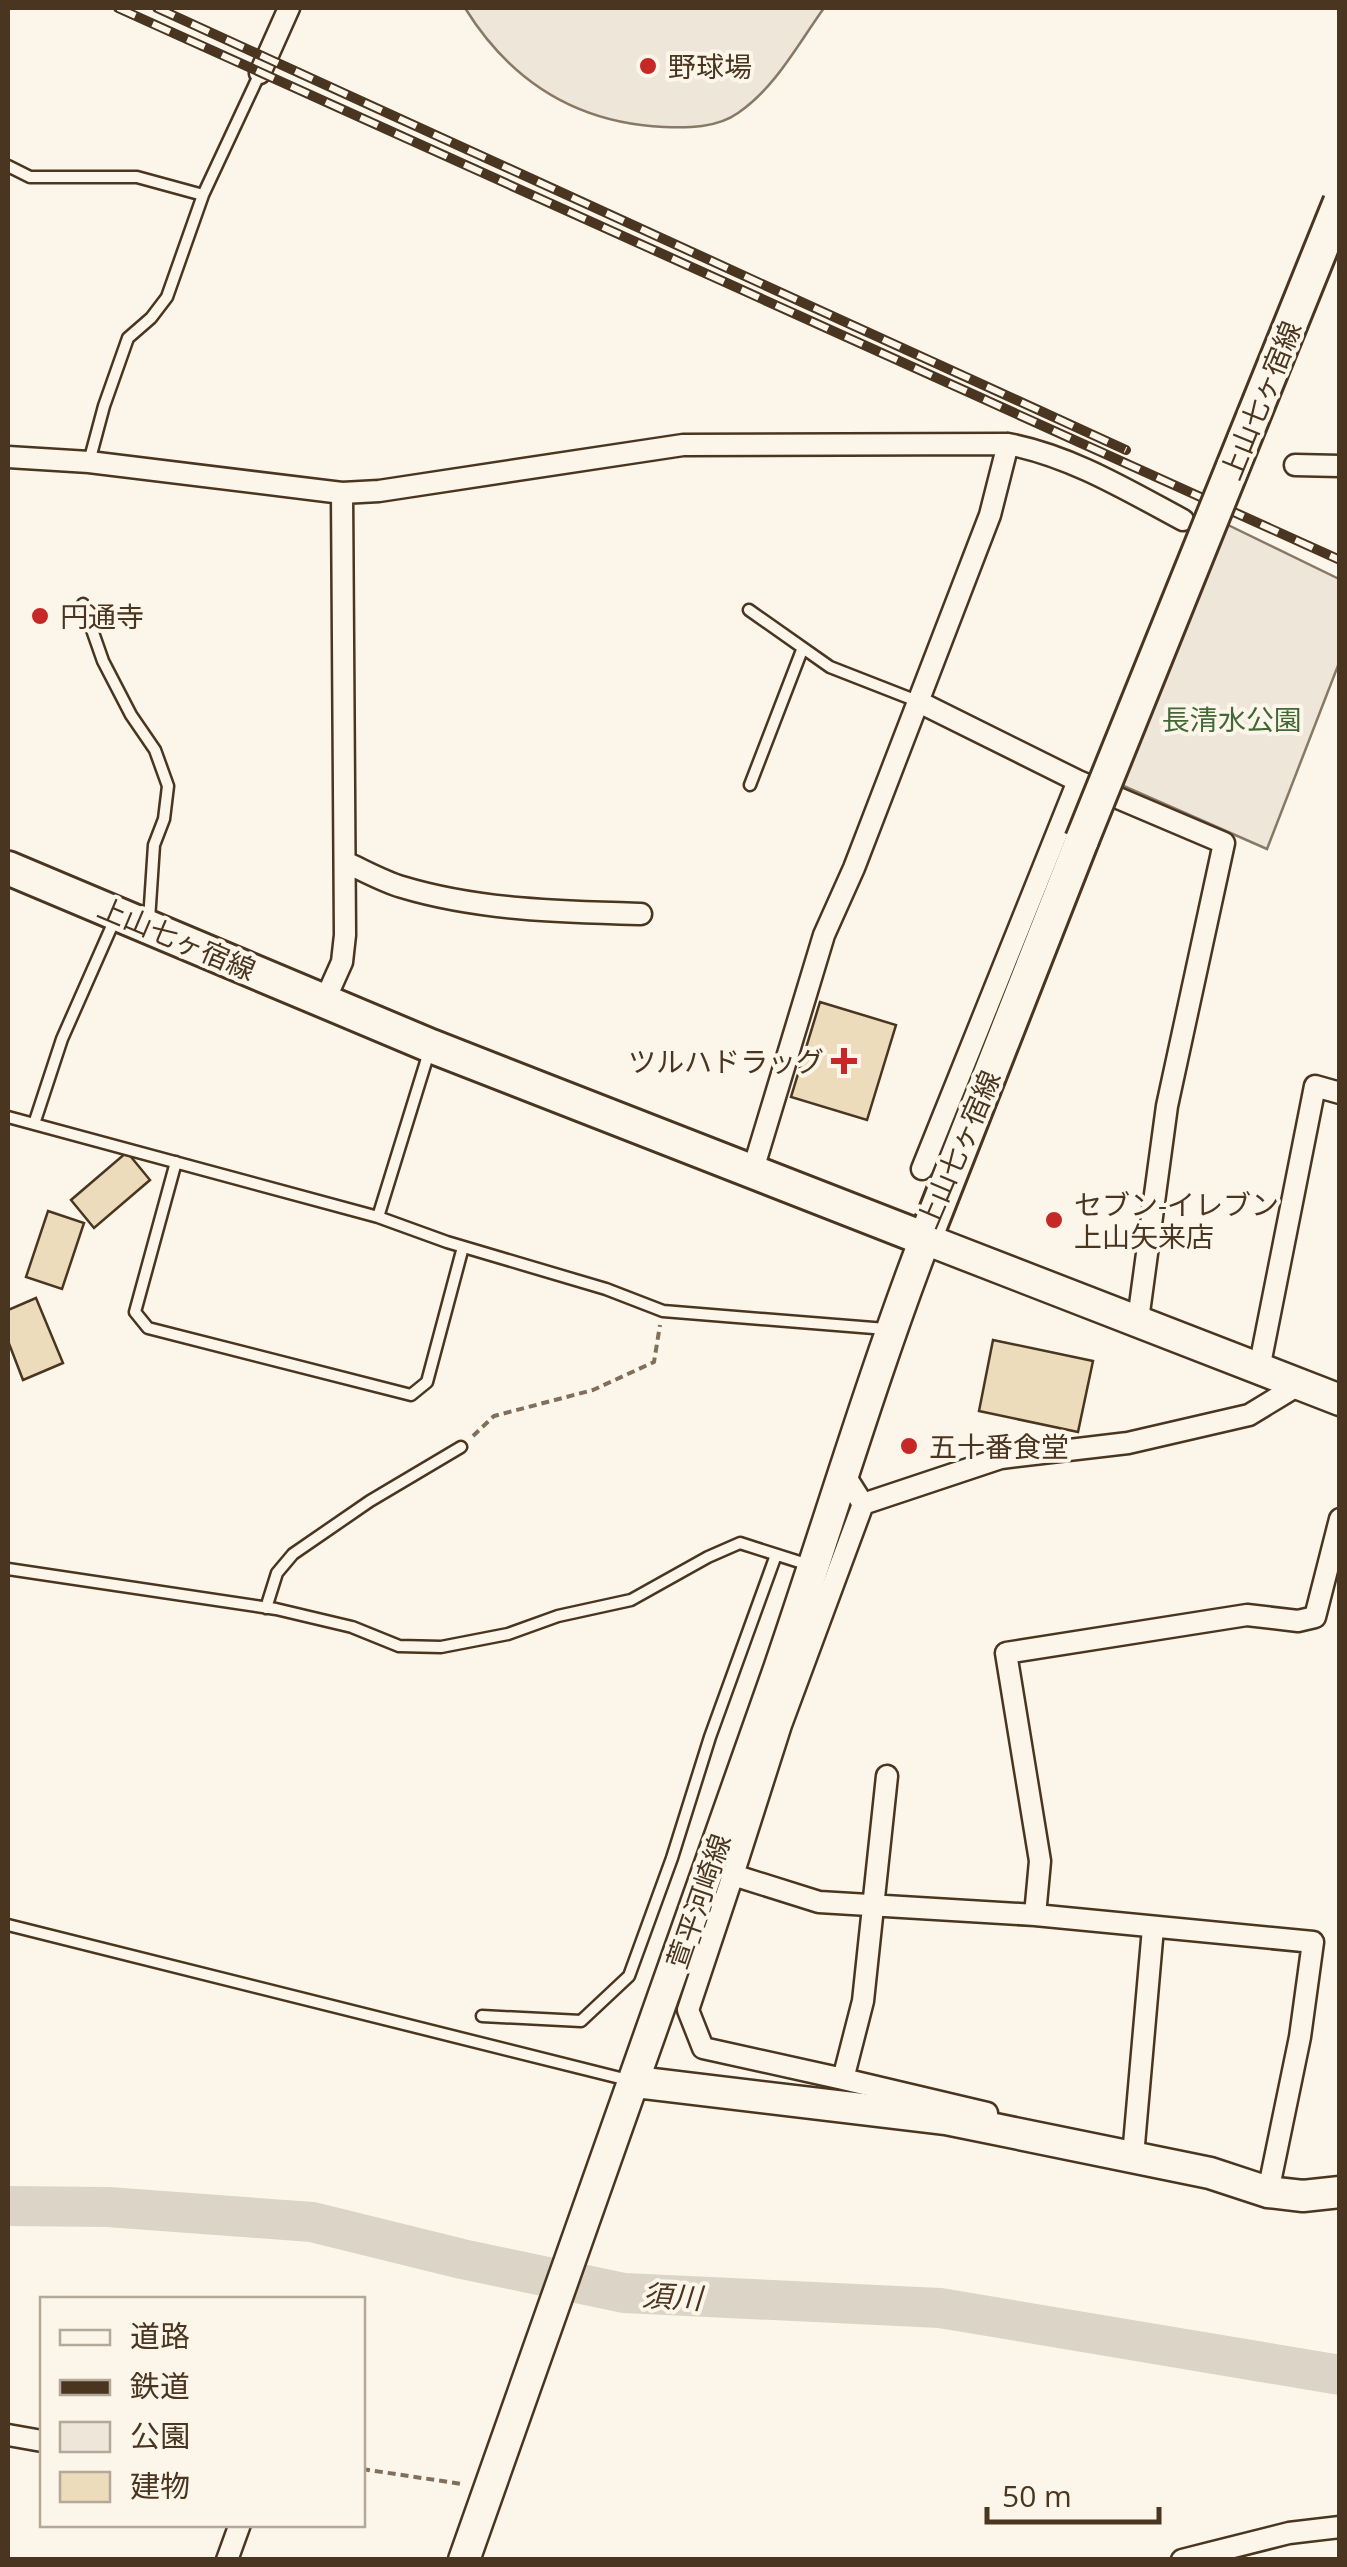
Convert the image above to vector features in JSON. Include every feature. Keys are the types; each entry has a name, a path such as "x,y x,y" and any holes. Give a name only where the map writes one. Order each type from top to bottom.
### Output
{"main road":[{"name":"上山七ヶ宿線","path":"8,868 431,1046 925,1240 1340,202"},
{"path":"925,1240 1340,1400"},
{"name":"萱平河崎線","path":"464,2560 626,2111 814,1567 890,1330 925,1240"},
{"path":"636,2082 946,2119 1210,2173 1268,2192 1303,2196 1340,2192"}],"street":[{"path":"260,74 289,8"},
{"path":"8,457 90,462 342,493 379,491 683,445 1008,444 1036,449 1103,477 1183,520"},
{"path":"752,1173 824,935 854,868 990,514 1008,444"},
{"path":"1295,465 1340,466"},
{"path":"325,1000 342,962 346,935 342,493"},
{"path":"916,700 1078,780 1224,842 1167,1106 1138,1320"},
{"path":"922,1169 1078,780"},
{"path":"345,862 398,886 442,897 555,910 641,914"},
{"path":"1259,1369 1315,1086 1340,1094"},
{"path":"863,1504 1001,1458 1128,1442 1249,1415 1300,1384"},
{"path":"844,1474 863,1504"},
{"path":"863,1504 781,1724 688,2010 704,2048 993,2114 1037,2136"},
{"path":"1035,1915 1040,1861 1006,1653 1247,1615 1298,1620 1314,1617 1340,1518"},
{"path":"843,2079 863,2000 887,1776"},
{"path":"733,1875 819,1902 1035,1915 1313,1942 1300,2036 1268,2192"},
{"path":"1134,2156 1153,1928"},
{"path":"8,2436 40,2441"},
{"path":"227,2560 239,2527"},
{"path":"1182,2560 1289,2533 1340,2528"}],"lane":[{"path":"90,462 104,406 128,338 167,297 204,195 260,74"},
{"path":"8,166 30,177 137,177 204,195"},
{"path":"82,604 102,662 131,716 155,750 168,786 164,819 154,845 149,927"},
{"path":"749,610 830,667 916,700"},
{"path":"750,785 802,650"},
{"path":"34,1124 62,1039 117,913"},
{"path":"378,1217 431,1046"},
{"path":"8,1117 378,1217 463,1247 606,1289 662,1311 890,1330"},
{"path":"176,1162 135,1312 148,1328 411,1394 428,1382 463,1247"},
{"path":"266,1608 277,1574 293,1554 370,1501 461,1447"},
{"path":"8,1569 266,1608 352,1626 399,1646 442,1647 508,1634 558,1616 630,1600 708,1556 740,1543 814,1567"},
{"path":"482,2016 581,2021 629,1976 776,1555"},
{"path":"8,1925 636,2082"}],"path":[{"path":"461,1447 494,1416 593,1390 654,1362 662,1311"},
{"path":"365,2468 493,2480"}],"green space":[{"name":"野球場","path":"465,8 824,8 785,65 738,113 702,126 664,127 602,117 549,94 503,57"},
{"name":"長清水公園","path":"1226,524 1339,579 1339,663 1267,849 1119,784"}],"building":[{"name":"ツルハドラッグ","path":"820,1002 896,1025 867,1120 791,1097"},
{"path":"127,1152 150,1180 94,1228 71,1200"},
{"path":"48,1211 84,1223 62,1289 26,1277"},
{"path":"36,1298 63,1363 23,1380 8,1341 8,1310"},
{"path":"993,1340 1093,1361 1078,1432 979,1411"}],"waterway":[{"name":"須川","path":"8,2206 108,2207 312,2222 624,2293 940,2308 1340,2375"}],"railway":[{"path":"118,8 1340,560"},
{"path":"157,8 1126,450"}],"place":[{"name":"野球場","path":"648,66"},
{"name":"円通寺","path":"40,616"},
{"name":"ツルハドラッグ","path":"844,1061"},
{"name":"セブン-イレブン 上山矢来店","path":"1054,1220"},
{"name":"五十番食堂","path":"909,1446"}]}
